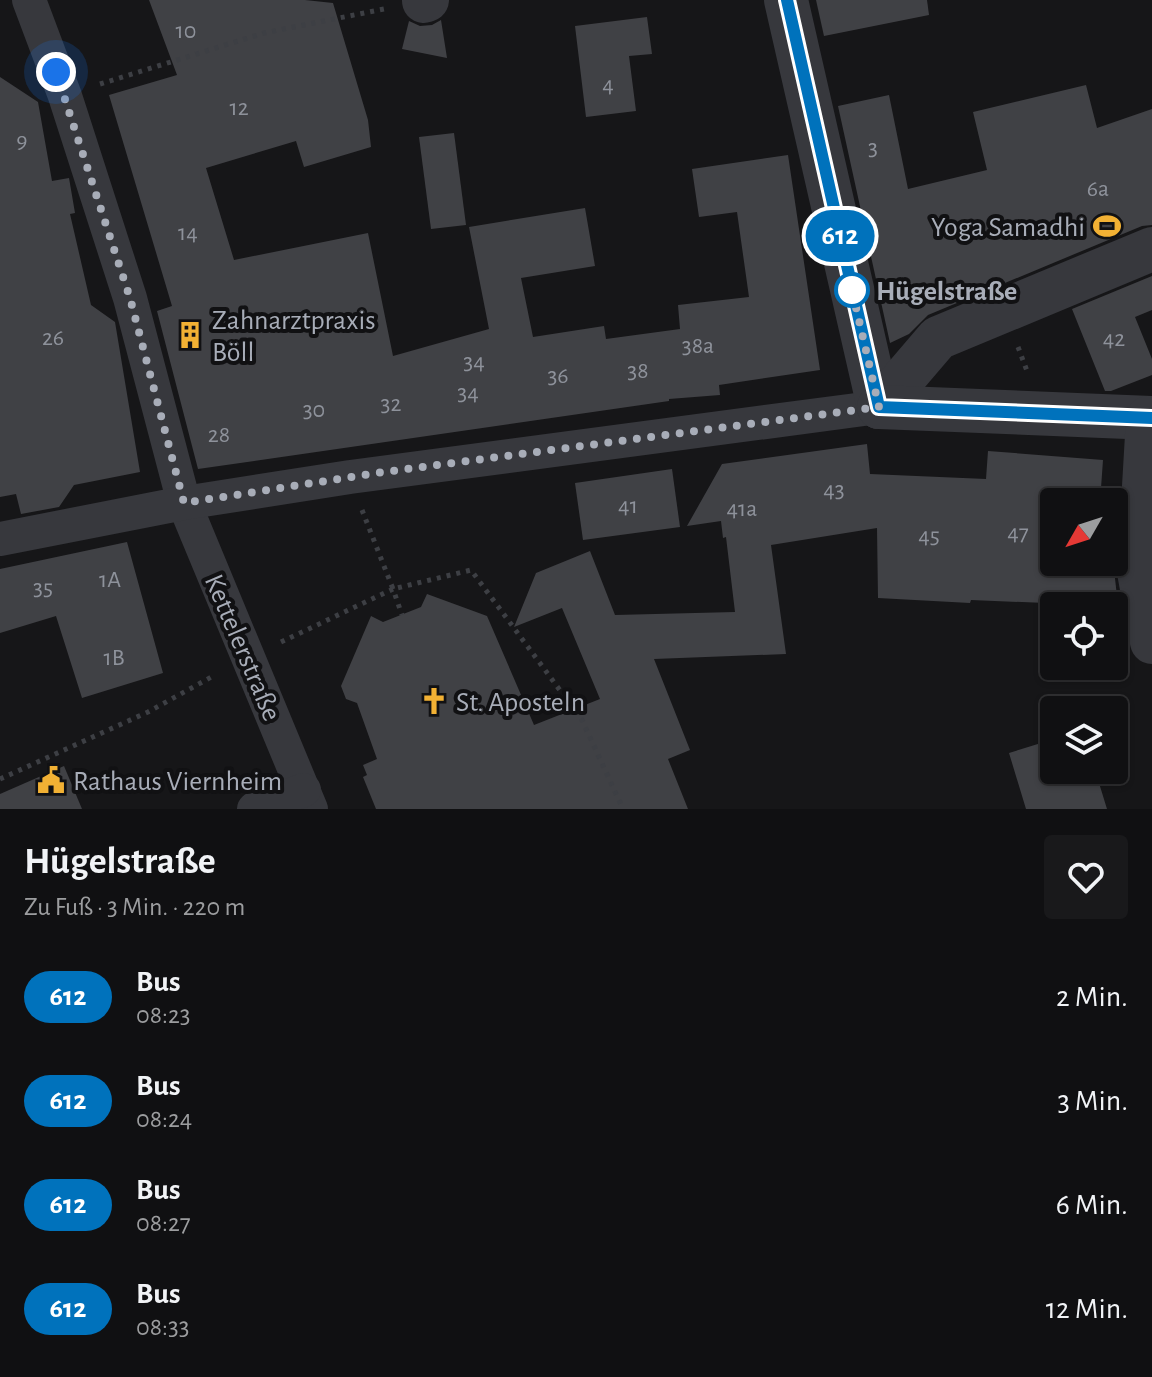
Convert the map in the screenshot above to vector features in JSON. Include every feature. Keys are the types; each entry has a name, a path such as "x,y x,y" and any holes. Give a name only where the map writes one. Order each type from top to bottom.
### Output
{"street":[{"name":"Kettelerstraße","path":"29,0 65,96 130,298 184,503 307,800 254,809"},
{"path":"786,0 879,407"},
{"path":"879,407 938,338 1152,249"},
{"path":"0,539 184,503 350,477 879,407 1150,418 1139,572 1152,642"}],"path":[{"path":"373,0 376,10"},
{"path":"65,96 264,33 426,0"},
{"path":"1004,309 1042,414"},
{"path":"350,477 402,615"},
{"path":"0,779 148,712 248,657 393,589 471,570 582,720 623,809"}],"building":[{"path":"149,0 305,0 333,3 368,120 371,147 304,167 296,141 206,168 234,260 368,233 393,356 489,329 469,227 585,208 595,266 521,278 533,337 604,326 606,339 680,329 678,305 749,297 737,212 699,217 692,169 788,155 820,370 719,385 720,395 669,399 198,469 157,311 172,306 109,95 177,75"},
{"path":"816,0 927,0 929,15 824,36"},
{"path":"647,17 652,54 629,56 636,111 586,117 575,26"},
{"path":"441,20 447,58 402,49 409,21 420,26"},
{"path":"0,77 38,102 52,181 69,178 75,213 70,214 91,305 115,322 140,472 74,485 59,507 21,514 16,494 0,497"},
{"path":"1086,85 1097,128 1152,109 1152,225 1142,226 928,315 909,334 890,343 838,106 889,95 908,189 987,170 973,112"},
{"path":"454,133 466,225 431,229 419,137"},
{"path":"1152,276 1152,310 1135,317 1152,359 1152,375 1105,391 1072,309"},
{"path":"867,444 870,474 986,479 988,451 1103,460 1101,488 1040,488 1040,576 1115,576 1116,592 1040,592 1040,603 878,598 877,528 771,545 786,654 654,659 690,750 668,759 688,809 376,809 363,777 367,775 363,765 377,759 357,703 346,699 341,686 371,616 383,622 421,607 427,594 487,616 534,725 600,699 562,608 514,627 536,573 590,551 615,615 735,612 726,537 723,538 721,521 687,526 722,464"},
{"path":"672,469 680,527 583,540 575,483"},
{"path":"127,542 163,673 82,698 56,616 0,633 0,569"},
{"path":"1040,743 1040,784 1099,784 1107,809 1026,809 1009,753"},
{"name":"Rathaus Viernheim","path":"64,766 82,809 0,809 0,794"}],"bus line":[{"name":"612","path":"787,0 879,407 1152,418"}],"place":[{"name":"Yoga Samadhi","path":"1107,226"},
{"name":"Hügelstraße","path":"852,290"},
{"name":"Zahnarztpraxis Böll","path":"190,335"},
{"name":"St. Aposteln","path":"434,701"},
{"name":"Rathaus Viernheim","path":"51,780"}],"route":[{"path":"56,72 130,298 184,503 377,473 879,407 852,290"}]}
